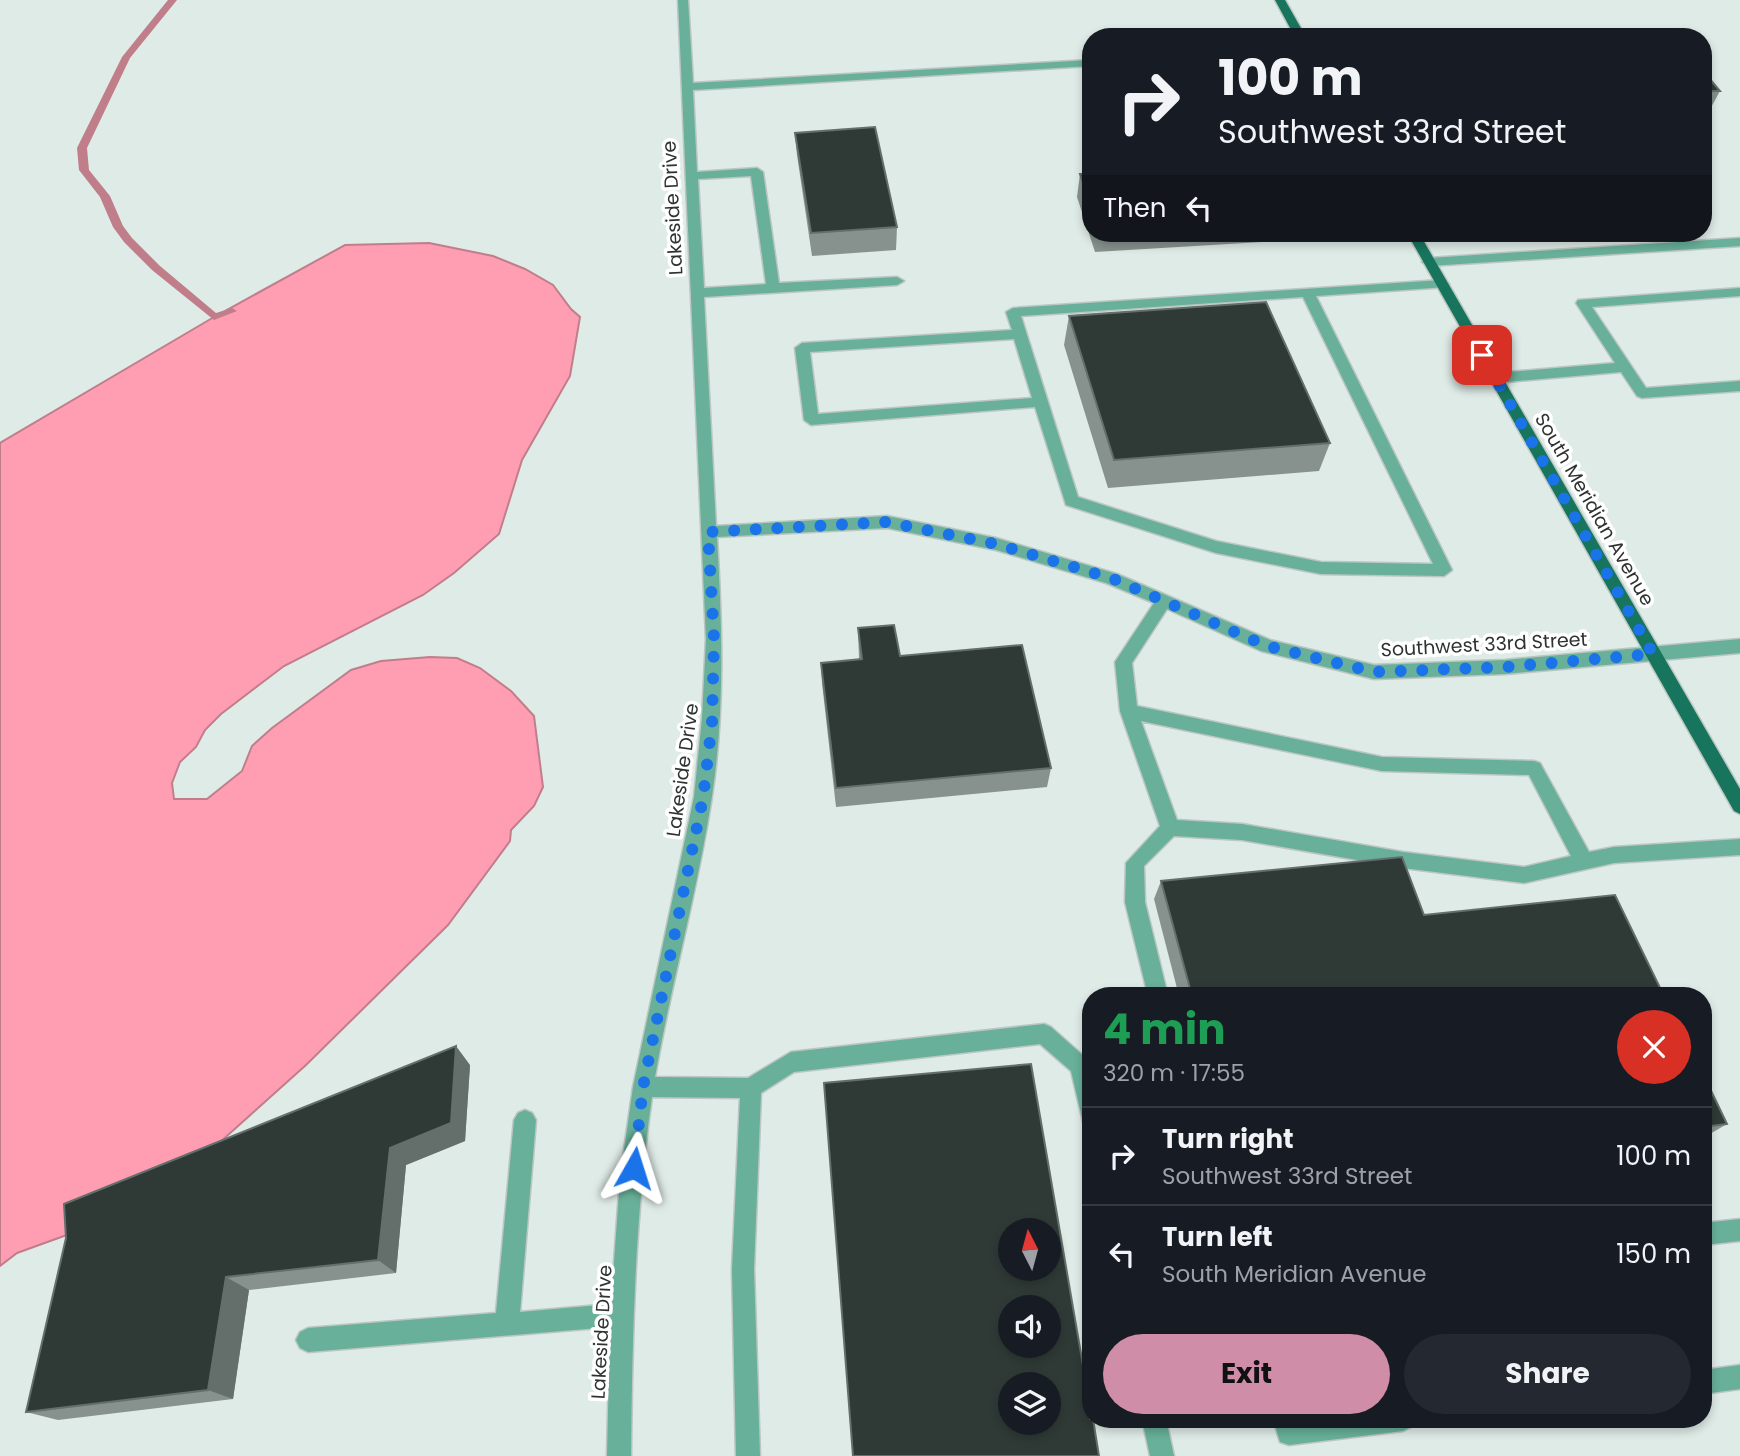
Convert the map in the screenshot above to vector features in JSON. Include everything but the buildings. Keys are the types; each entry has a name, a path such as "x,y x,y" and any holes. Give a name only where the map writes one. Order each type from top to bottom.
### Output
{"main road":[{"path":"1280,0 1296,28"},
{"name":"South Meridian Avenue","path":"1418,242 1740,806"}],"street":[{"name":"Lakeside Drive","path":"618,1456 628,1222 643,1087 703,798 712,723 714,639 683,0"},
{"path":"687,87 1082,63"},
{"path":"691,176 757,172 773,288"},
{"path":"1429,262 1740,242"},
{"path":"697,293 897,281"},
{"path":"1308,293 1444,570 1321,568 1216,547 1071,501 1013,312 1442,284"},
{"path":"1740,292 1583,303 1642,393 1740,386"},
{"path":"1020,334 802,348 811,420 1040,402"},
{"path":"1496,378 1625,367"},
{"name":"Southwest 33rd Street","path":"708,532 887,522 996,544 1111,578 1267,646 1374,672 1505,667 1740,646"},
{"path":"1164,601 1123,662 1129,711 1170,828"},
{"path":"1129,711 1382,764 1534,768 1584,862"},
{"path":"1156,987 1135,902 1135,863 1170,828 1242,832 1403,860 1524,875 1614,855 1740,847"},
{"path":"643,1087 751,1088 791,1062 1044,1034 1080,1066 1082,1076"},
{"path":"748,1456 743,1269 751,1088"},
{"path":"507,1324 525,1120"},
{"path":"1712,1233 1740,1230"},
{"path":"308,1340 622,1315"},
{"path":"1712,1381 1740,1377"},
{"path":"1156,1428 1162,1456"},
{"path":"1288,1428 1289,1433 1330,1428"}],"shaded area":[{"path":"429,243 493,256 525,269 553,285 580,317 570,376 522,460 499,534 454,573 423,595 284,666 221,714 205,730 196,747 180,762 172,783 174,799 207,799 242,771 252,746 272,728 351,670 381,661 430,657 457,658 480,668 511,691 534,716 543,787 534,806 511,830 510,841 448,925 306,1065 218,1144 75,1232 17,1253 0,1266 0,443 214,317 345,245"}],"waterway":[{"path":"173,0 126,57 82,148 84,170 105,196 118,227 156,268 214,317 232,311"}],"route":[{"path":"634,1168 643,1087 703,798 712,723 714,639 708,532 887,522 996,544 1111,578 1267,646 1374,672 1505,667 1653,654 1482,355"}]}
